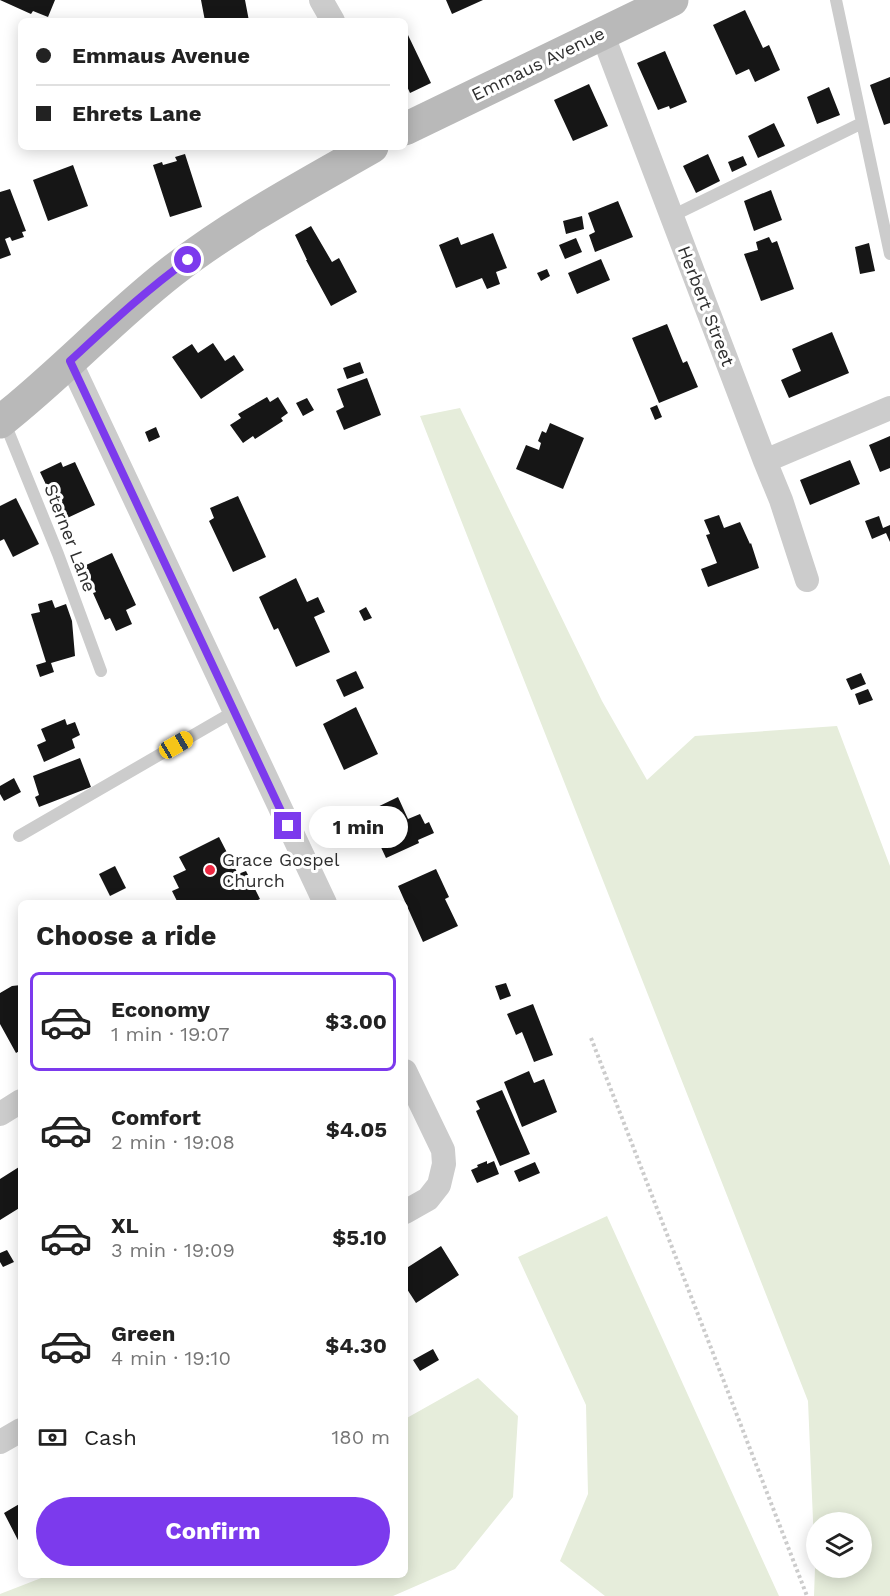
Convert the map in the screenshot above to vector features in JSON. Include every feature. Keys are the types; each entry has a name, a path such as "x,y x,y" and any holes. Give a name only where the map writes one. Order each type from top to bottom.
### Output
{"main road":[{"name":"Emmaus Avenue","path":"408,128 672,0"},
{"path":"2,421 171,272 269,205 367,150"}],"street":[{"path":"321,0 331,18"},
{"name":"Herbert Street","path":"602,33 781,500 807,580"},
{"path":"70,361 324,900"},
{"path":"765,461 890,408"},
{"path":"408,1077 443,1150 444,1164 439,1185 428,1199 408,1210"},
{"path":"0,1114 18,1103"},
{"path":"0,1442 18,1432"}],"lane":[{"path":"836,0 890,255"},
{"path":"672,216 862,123"},
{"name":"Sterner Lane","path":"2,421 58,554 101,671"},
{"path":"19,836 235,711"}],"path":[{"path":"591,1038 807,1596"}],"green space":[{"path":"460,408 602,701 647,780 695,736 837,726 890,866 890,1596 814,1596 815,1578 872,1578 872,1512 813,1512 808,1401 420,416"},
{"path":"607,1216 779,1596 605,1596 560,1561 588,1494 586,1405 518,1257"},
{"path":"478,1378 518,1416 513,1497 455,1569 393,1596 0,1596 0,1594 41,1578 408,1578 408,1417"}],"building":[{"path":"0,0 55,0 48,17 33,11 31,14"},
{"path":"201,0 245,0 248,18 204,18"},
{"path":"446,0 483,0 452,14"},
{"path":"745,10 763,48 769,45 780,70 755,82 749,69 736,75 713,25"},
{"path":"408,35 431,83 410,93 408,89"},
{"path":"665,51 687,102 670,109 669,106 658,110 637,63"},
{"path":"890,77 890,123 884,125 870,85"},
{"path":"589,84 608,126 573,141 554,100"},
{"path":"829,87 840,115 817,124 807,97"},
{"path":"774,123 785,146 758,158 748,136"},
{"path":"185,154 202,207 170,217 153,165 177,161 175,157"},
{"path":"708,154 720,181 696,193 683,166"},
{"path":"743,156 747,165 732,172 728,162"},
{"path":"73,165 88,206 48,221 33,180"},
{"path":"10,189 26,231 22,232 24,237 12,241 10,237 5,239 11,255 0,259 0,192"},
{"path":"771,190 782,220 754,231 744,201"},
{"path":"618,201 633,237 595,252 589,235 595,232 588,213"},
{"path":"582,216 584,229 566,234 563,221"},
{"path":"311,226 332,262 339,258 357,292 331,306 295,235"},
{"path":"493,233 507,268 496,272 500,284 487,289 482,278 456,288 439,245 458,237 461,245"},
{"path":"769,237 772,243 777,241 794,289 761,301 744,254 758,250 756,242"},
{"path":"576,238 582,252 565,259 559,245"},
{"path":"869,243 875,271 860,274 855,247"},
{"path":"601,259 610,280 577,294 568,273"},
{"path":"547,269 550,276 541,281 537,273"},
{"path":"667,324 683,363 687,361 698,387 659,403 632,338"},
{"path":"832,332 849,373 789,398 781,380 801,371 792,349"},
{"path":"213,343 225,361 234,355 244,370 201,399 172,357 192,344 198,353"},
{"path":"360,362 364,373 347,379 343,368"},
{"path":"367,378 381,415 344,430 336,411 344,407 337,389"},
{"path":"267,397 270,402 278,397 288,413 281,418 283,421 255,439 253,436 243,443 230,425 241,418 238,414"},
{"path":"307,398 314,410 303,416 296,403"},
{"path":"657,405 662,417 655,420 650,408"},
{"path":"550,423 584,438 563,489 516,469 526,445 539,450 541,443 538,441 542,431 546,433"},
{"path":"156,427 160,437 149,442 145,432"},
{"path":"890,436 890,468 880,472 869,445"},
{"path":"850,460 860,484 810,505 800,480"},
{"path":"61,462 63,467 75,462 95,505 63,520 40,472"},
{"path":"238,496 266,557 233,572 209,521 214,518 210,508"},
{"path":"16,498 39,544 13,557 4,539 0,541 0,506"},
{"path":"719,515 724,528 740,522 751,543 759,568 708,587 701,569 717,563 706,535 710,534 704,520"},
{"path":"879,516 883,528 890,525 890,542 886,533 872,539 865,521"},
{"path":"112,553 136,605 126,610 132,624 116,631 110,618 105,620 84,566"},
{"path":"296,578 307,602 318,597 325,612 314,617 330,652 296,667 278,628 274,630 259,597"},
{"path":"52,600 55,608 66,604 72,621 75,656 51,663 54,672 40,677 36,665 46,662 31,614 40,612 38,604"},
{"path":"366,607 372,618 364,621 359,611"},
{"path":"356,671 364,688 344,697 336,680"},
{"path":"861,673 866,684 851,690 846,679"},
{"path":"868,689 873,700 859,705 855,694"},
{"path":"356,707 378,754 344,770 323,724"},
{"path":"65,719 67,725 75,722 80,735 72,739 75,748 44,762 37,745 46,741 41,729"},
{"path":"80,758 91,787 39,807 35,797 39,795 33,776"},
{"path":"14,778 21,792 4,801 0,794 0,786"},
{"path":"398,797 408,819 420,814 425,824 429,822 434,833 418,840 419,843 386,858 365,813"},
{"name":"Grace Gospel Church","path":"219,837 238,874 246,871 260,899 176,900 172,891 179,888 173,876 186,870 179,857"},
{"path":"115,866 126,888 110,896 99,874"},
{"path":"436,869 449,897 445,899 458,926 423,942 408,908 408,900 404,900 398,886"},
{"path":"506,983 511,996 500,1000 495,986"},
{"path":"18,985 18,1052 16,1053 0,1024 0,993"},
{"path":"533,1004 553,1055 534,1062 522,1032 516,1035 507,1014"},
{"path":"529,1071 534,1083 544,1079 557,1112 522,1127 504,1082"},
{"path":"502,1090 530,1154 500,1166 476,1111 480,1109 476,1101"},
{"path":"487,1161 487,1164 494,1161 499,1174 477,1183 471,1170"},
{"path":"535,1162 540,1173 519,1182 514,1171"},
{"path":"18,1168 18,1209 0,1220 0,1179"},
{"path":"441,1246 459,1275 416,1303 408,1291 408,1267"},
{"path":"7,1250 14,1262 3,1267 0,1262 0,1253"},
{"path":"433,1349 439,1360 420,1371 413,1360"},
{"path":"18,1505 18,1540 4,1513"}],"place":[{"name":"Grace Gospel Church","path":"210,870"}],"route":[{"path":"188,260 111,323 70,361 288,826"}]}
